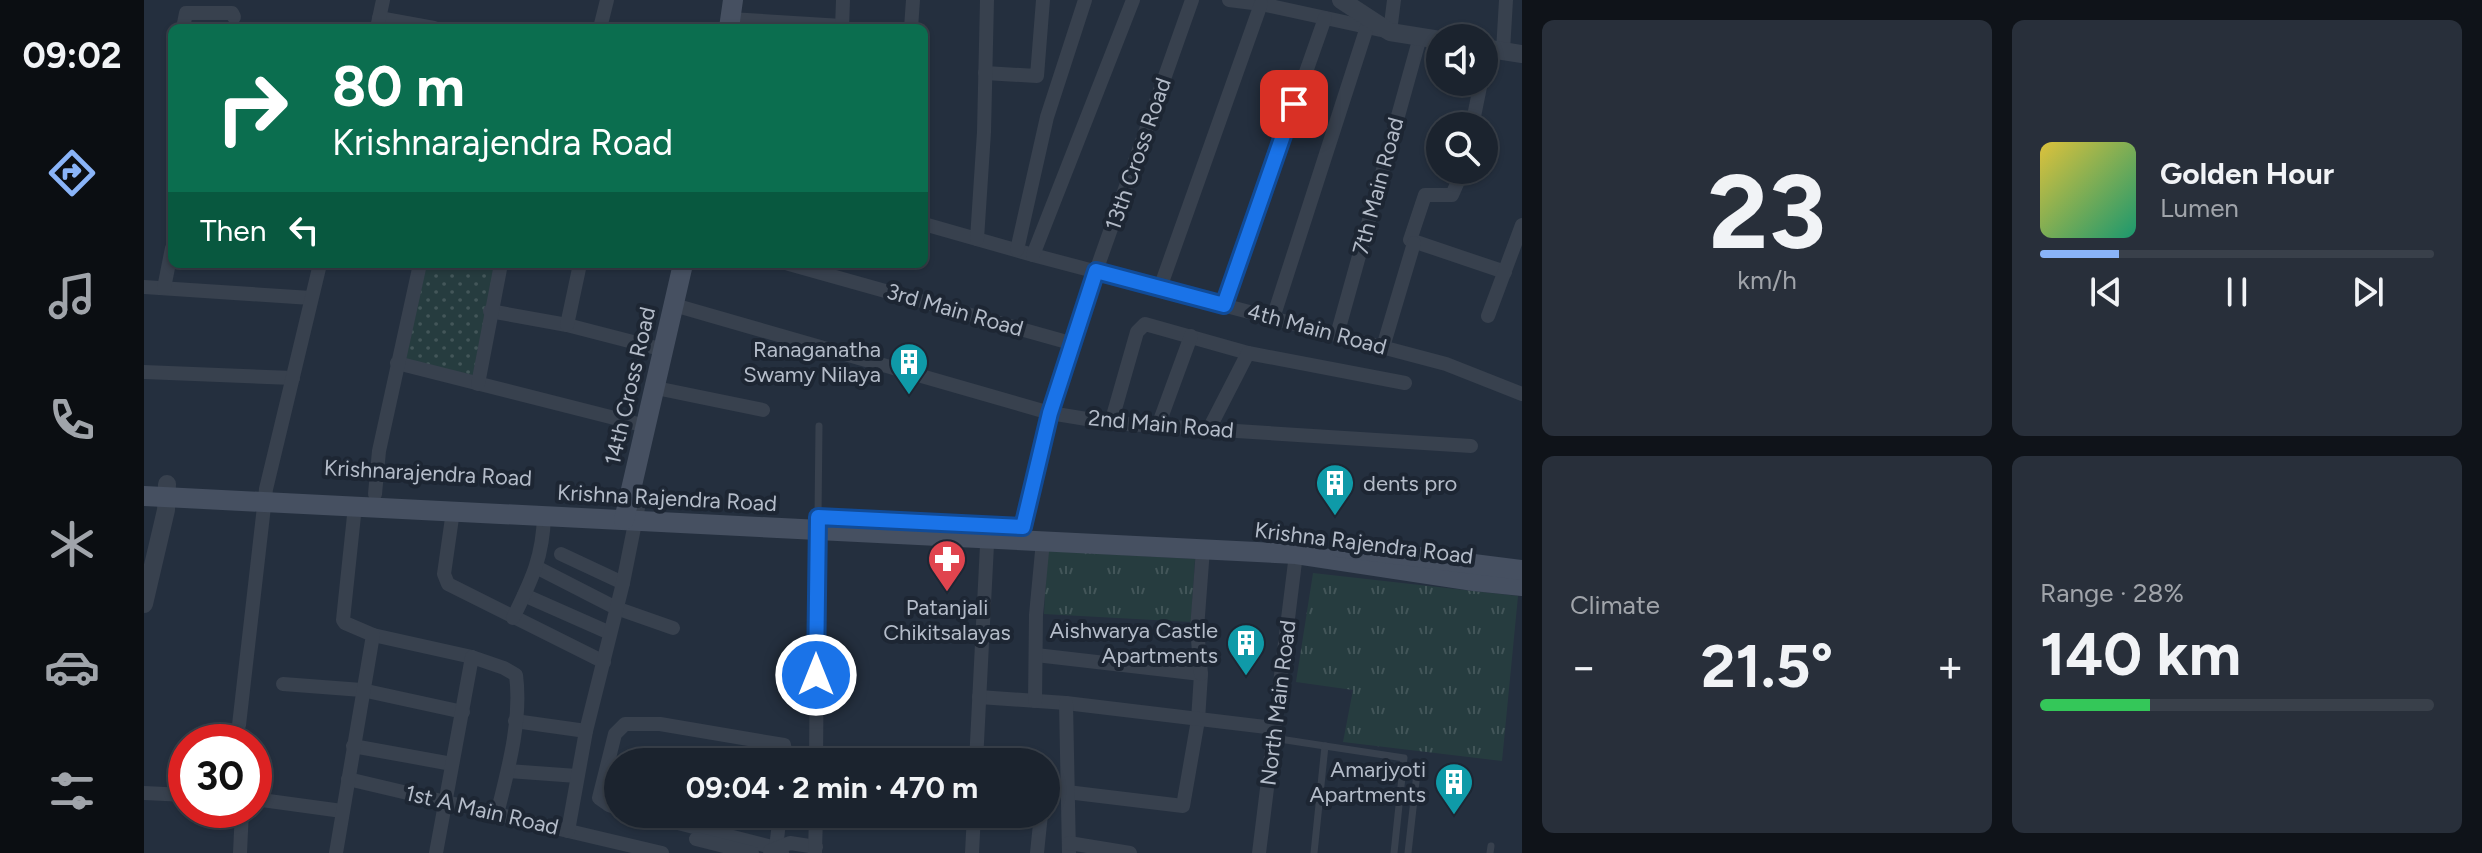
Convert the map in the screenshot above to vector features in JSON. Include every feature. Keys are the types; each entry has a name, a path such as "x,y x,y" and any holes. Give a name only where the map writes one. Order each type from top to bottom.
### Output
{"main road":[{"name":"14th Cross Road","path":"631,514 646,426 682,268"},
{"path":"144,484 167,491"},
{"name":"Krishna Rajendra Road","path":"144,496 167,491 265,495 355,506 453,511 544,515 631,514"},
{"name":"Krishnarajendra Road","path":"265,495 375,494 631,514 1030,536 1297,541 1522,570"},
{"name":"Krishna Rajendra Road","path":"1030,536 1296,554 1522,586"}],"street":[{"path":"378,23 383,0"},
{"path":"601,24 607,0"},
{"path":"842,24 843,0"},
{"path":"911,24 913,0"},
{"path":"977,239 987,0"},
{"path":"1037,76 1043,0"},
{"path":"1017,250 1047,117 1085,0"},
{"path":"1033,255 1133,0"},
{"name":"13th Cross Road","path":"1035,701 1036,615 1030,536 1050,413 1096,271 1192,0"},
{"path":"1229,0 1426,38"},
{"path":"1341,0 1390,32"},
{"path":"1390,32 1394,0"},
{"path":"1498,28 1506,0"},
{"path":"1160,288 1261,4"},
{"path":"184,24 186,13 232,13 234,17"},
{"path":"731,16 812,24"},
{"path":"1224,305 1325,18"},
{"path":"1273,318 1367,27"},
{"name":"7th Main Road","path":"1337,335 1420,37"},
{"path":"1498,50 1522,54"},
{"path":"985,73 1060,77"},
{"path":"1457,184 1452,195 1425,195 1410,240 1505,272"},
{"name":"4th Main Road","path":"928,225 1446,364 1522,394"},
{"path":"1488,316 1522,225"},
{"path":"1383,347 1414,243"},
{"path":"164,288 168,268"},
{"path":"239,724 265,495 319,268"},
{"path":"375,494 379,451 419,268"},
{"path":"478,384 500,268"},
{"path":"567,325 579,268"},
{"name":"3rd Main Road","path":"803,268 1074,344"},
{"path":"144,287 311,298"},
{"name":"2nd Main Road","path":"674,305 1050,413 1111,423 1471,446"},
{"path":"490,311 567,325 664,350"},
{"path":"1111,423 1139,327 1145,324 1248,353 1405,383"},
{"path":"1158,426 1191,336"},
{"path":"1209,429 1248,353"},
{"path":"397,363 646,426"},
{"path":"144,372 293,378"},
{"path":"656,388 763,410"},
{"path":"144,604 166,510 167,491"},
{"path":"355,506 345,623 373,635 472,657 516,675 515,721 508,771 497,814"},
{"path":"453,511 444,574 448,584 604,662"},
{"path":"568,831 586,731 623,583 631,514"},
{"path":"513,618 543,545 544,515"},
{"path":"816,748 817,523"},
{"path":"977,748 987,532"},
{"path":"1067,792 1183,806 1198,720 1201,674 1197,629 1203,549"},
{"path":"561,554 623,583"},
{"name":"North Main Road","path":"1259,853 1296,554"},
{"path":"536,567 616,608 673,628"},
{"path":"524,595 610,633"},
{"path":"336,853 373,635"},
{"path":"1036,655 1201,674"},
{"path":"436,853 472,657"},
{"path":"283,684 362,690 463,712"},
{"path":"979,697 1066,703 1274,733"},
{"path":"1066,703 1069,848 1130,853"},
{"path":"515,721 586,731"},
{"path":"612,748 615,734 625,724 660,724 784,745 785,748"},
{"path":"353,746 452,764"},
{"path":"508,771 577,776"},
{"path":"604,778 599,798 604,802"},
{"name":"1st A Main Road","path":"348,779 662,853"},
{"path":"144,793 168,794"},
{"path":"272,801 342,811"},
{"path":"1060,812 1068,812"},
{"path":"240,853 241,828"},
{"path":"693,828 775,851 790,843 816,850 816,828"},
{"path":"775,851 778,828"},
{"path":"972,853 973,828"},
{"path":"1037,853 1041,828"},
{"path":"696,839 752,853"}],"lane":[{"path":"817,523 819,426"},
{"path":"1274,733 1325,746 1404,758 1394,853"},
{"path":"1314,853 1325,746"},
{"path":"1408,853 1418,764"}],"green space":[{"path":"419,268 500,268 474,384 397,363"},
{"path":"1047,551 1195,559 1191,622 1044,614"},
{"path":"1313,573 1518,596 1502,761 1343,742 1353,690 1296,682"}],"place":[{"name":"Ranaganatha Swamy Nilaya","path":"909,396"},
{"name":"dents pro","path":"1335,517"},
{"name":"Patanjali Chikitsalayas","path":"947,593"},
{"name":"Aishwarya Castle Apartments","path":"1246,677"},
{"name":"Amarjyoti Apartments","path":"1454,816"}],"route":[{"path":"816,675 818,517 1023,527 1050,413 1096,271 1224,305 1294,104"}]}
